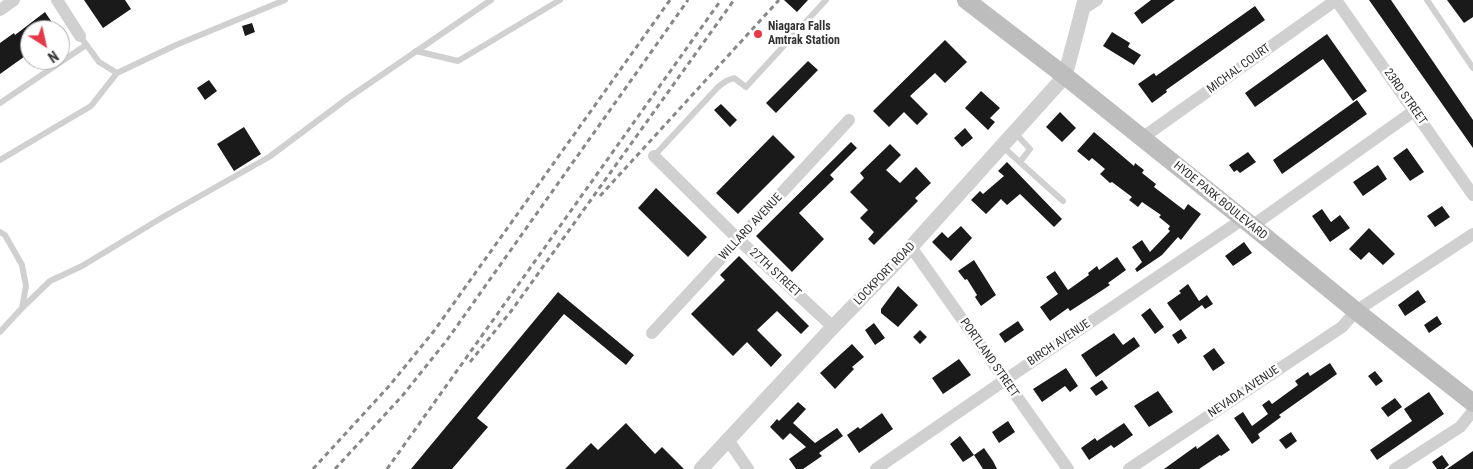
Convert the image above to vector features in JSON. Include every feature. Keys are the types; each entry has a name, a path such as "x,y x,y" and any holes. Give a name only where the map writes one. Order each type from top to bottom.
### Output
{"main road":[{"name":"HYDE PARK BOULEVARD","path":"966,0 1065,76 1248,222 1356,312 1473,403"}],"street":[{"path":"0,10 14,0"},
{"path":"57,0 83,40"},
{"path":"1065,76 1084,5 1096,0"},
{"name":"23RD STREET","path":"1336,0 1473,194"},
{"name":"MICHAL COURT","path":"1142,138 1336,0"},
{"name":"LOCKPORT ROAD","path":"701,469 833,327 911,247 1065,76"},
{"name":"BIRCH AVENUE","path":"876,469 1005,380 1248,222 1414,111"},
{"name":"WILLARD AVENUE","path":"652,333 849,120"},
{"name":"27TH STREET","path":"654,156 739,240 833,327"},
{"name":"NEVADA AVENUE","path":"1129,469 1342,327 1356,312 1473,234"},
{"name":"PORTLAND STREET","path":"911,247 1068,469"},
{"path":"1395,469 1460,427 1473,411"},
{"path":"728,440 748,469"}],"lane":[{"path":"0,160 91,106 117,73 176,45 286,0"},
{"path":"0,332 50,281 82,266 269,157 348,98 491,0"},
{"path":"416,52 458,61 560,0"},
{"path":"654,156 718,87 726,81 734,78 746,87 826,0"},
{"path":"1427,0 1473,68"},
{"path":"0,103 83,40 99,62 117,73"},
{"path":"1014,132 1030,149 1020,162"},
{"path":"1002,146 1063,201"},
{"path":"0,232 5,235 22,265 26,286 22,308"}],"building":[{"path":"84,0 125,0 131,9 103,28"},
{"path":"784,0 808,0 797,12"},
{"path":"1151,0 1175,0 1142,24 1134,13"},
{"path":"1369,0 1391,0 1473,120 1473,148"},
{"path":"1447,0 1473,0 1473,17 1464,23"},
{"path":"1255,6 1265,20 1166,90 1167,92 1152,103 1138,84 1154,73 1156,76"},
{"path":"45,12 50,20 35,20"},
{"path":"252,23 255,32 245,36 242,26"},
{"path":"20,31 20,60 0,74 0,43 14,33 15,35"},
{"path":"1112,32 1130,43 1128,47 1141,55 1134,65 1103,46"},
{"path":"1327,34 1367,91 1353,101 1323,59 1255,107 1245,93"},
{"path":"945,40 967,62 945,83 935,73 910,96 928,114 917,125 904,112 889,127 873,111"},
{"path":"808,61 818,70 776,113 766,103"},
{"path":"209,80 217,91 205,100 197,88"},
{"path":"981,91 1000,108 990,118 995,122 988,130 965,108"},
{"path":"1357,100 1367,114 1282,174 1273,160"},
{"path":"721,104 737,120 730,127 714,110"},
{"path":"1060,112 1076,128 1062,142 1046,127"},
{"path":"244,127 261,154 234,171 217,144"},
{"path":"965,128 973,138 962,147 954,138"},
{"path":"1094,132 1134,166 1135,163 1144,170 1142,173 1156,184 1154,187 1184,210 1188,204 1201,214 1181,240 1178,237 1162,255 1137,272 1135,269 1142,262 1132,247 1142,240 1150,252 1170,231 1168,229 1170,226 1159,217 1161,215 1142,202 1138,207 1129,200 1132,197 1100,174 1105,169 1092,158 1089,161 1077,151"},
{"path":"773,135 795,157 738,214 716,193"},
{"path":"851,142 857,148 830,175 834,179 799,213 824,239 792,272 756,236"},
{"path":"890,144 901,155 886,170 900,183 916,167 931,183 915,198 918,201 874,245 868,239 874,232 860,218 868,210 850,192 864,178 860,173"},
{"path":"1407,148 1424,172 1410,181 1393,158"},
{"path":"1248,152 1256,162 1240,173 1237,170 1234,172 1229,165"},
{"path":"1007,162 1062,219 1054,227 1020,194 1007,205 1001,199 986,214 971,200 980,191 983,194 1004,176 998,171"},
{"path":"1378,165 1387,179 1363,196 1353,182"},
{"path":"656,188 707,237 688,257 638,208"},
{"path":"1442,206 1450,217 1435,227 1427,216"},
{"path":"1322,209 1331,222 1340,215 1350,228 1330,242 1312,216"},
{"path":"961,226 972,238 951,261 932,242 942,232 948,238"},
{"path":"1369,228 1395,254 1383,265 1369,252 1361,260 1349,249"},
{"path":"1244,242 1252,253 1233,266 1225,256"},
{"path":"739,256 809,326 801,334 777,311 757,330 782,355 771,367 747,342 733,356 691,314 725,280 720,275"},
{"path":"1117,257 1126,270 1108,283 1110,285 1070,311 1068,308 1050,321 1040,307 1058,294 1046,277 1055,271 1068,290 1089,275 1088,273 1097,266 1099,270"},
{"path":"974,260 996,295 981,306 975,297 977,295 967,279 965,280 958,271"},
{"path":"1188,284 1199,301 1207,295 1213,304 1205,309 1202,305 1180,321 1167,303 1181,293 1179,291"},
{"path":"898,286 918,305 898,327 881,313 881,309"},
{"path":"1418,290 1426,302 1405,316 1398,305"},
{"path":"558,292 634,355 626,365 564,314 477,418 488,427 452,469 411,469"},
{"path":"1150,308 1164,327 1155,334 1141,315"},
{"path":"1437,316 1442,324 1429,333 1424,325"},
{"path":"1018,321 1024,330 1005,343 999,334"},
{"path":"874,323 885,338 875,345 865,330"},
{"path":"1181,329 1187,338 1178,344 1172,335"},
{"path":"920,330 927,337 920,344 913,337"},
{"path":"1114,333 1123,345 1134,337 1140,346 1096,377 1081,355"},
{"path":"852,344 864,357 852,367 854,369 835,389 820,373"},
{"path":"1214,348 1225,363 1213,371 1203,356"},
{"path":"959,359 971,375 943,394 932,378"},
{"path":"1330,363 1337,374 1279,415 1281,417 1258,434 1260,438 1252,444 1234,418 1243,412 1252,426 1268,414 1262,405 1269,400 1272,404 1298,385 1295,381 1308,372 1310,376"},
{"path":"1066,368 1078,386 1070,392 1065,386 1042,402 1033,389"},
{"path":"1375,371 1383,381 1376,386 1368,376"},
{"path":"1102,380 1108,388 1096,396 1090,388"},
{"path":"1158,391 1173,412 1149,427 1134,406"},
{"path":"1429,392 1444,414 1377,460 1370,450 1412,421 1404,409"},
{"path":"1395,398 1402,407 1388,417 1381,408"},
{"path":"798,402 806,409 793,423 815,443 837,428 843,436 819,453 822,456 803,469 796,469 789,459 806,447 790,433 783,440 770,427 777,419 779,421"},
{"path":"882,413 893,429 859,453 847,435 858,427 860,429"},
{"path":"1008,421 1015,432 999,443 992,432"},
{"path":"626,423 655,454 662,447 684,469 565,469 591,443 598,450"},
{"path":"1124,423 1133,435 1114,448 1111,445 1089,460 1081,448 1095,438 1097,441"},
{"path":"1291,432 1297,441 1286,449 1279,440"},
{"path":"1218,434 1230,450 1221,456 1199,469 1164,469 1196,446 1197,449"},
{"path":"960,436 974,455 963,462 950,444"},
{"path":"984,448 997,469 983,469 974,455"},
{"path":"1473,451 1473,469 1447,469"},
{"path":"1442,455 1449,465 1444,469 1437,469 1432,462"}],"railway":[{"path":"313,469 390,385 434,331 670,0"},
{"path":"335,469 403,395 447,340 688,0"},
{"path":"387,469 721,0"},
{"path":"470,362 512,310 734,0"},
{"path":"600,196 779,0"}],"place":[{"name":"Niagara Falls Amtrak Station","path":"758,34"}]}
